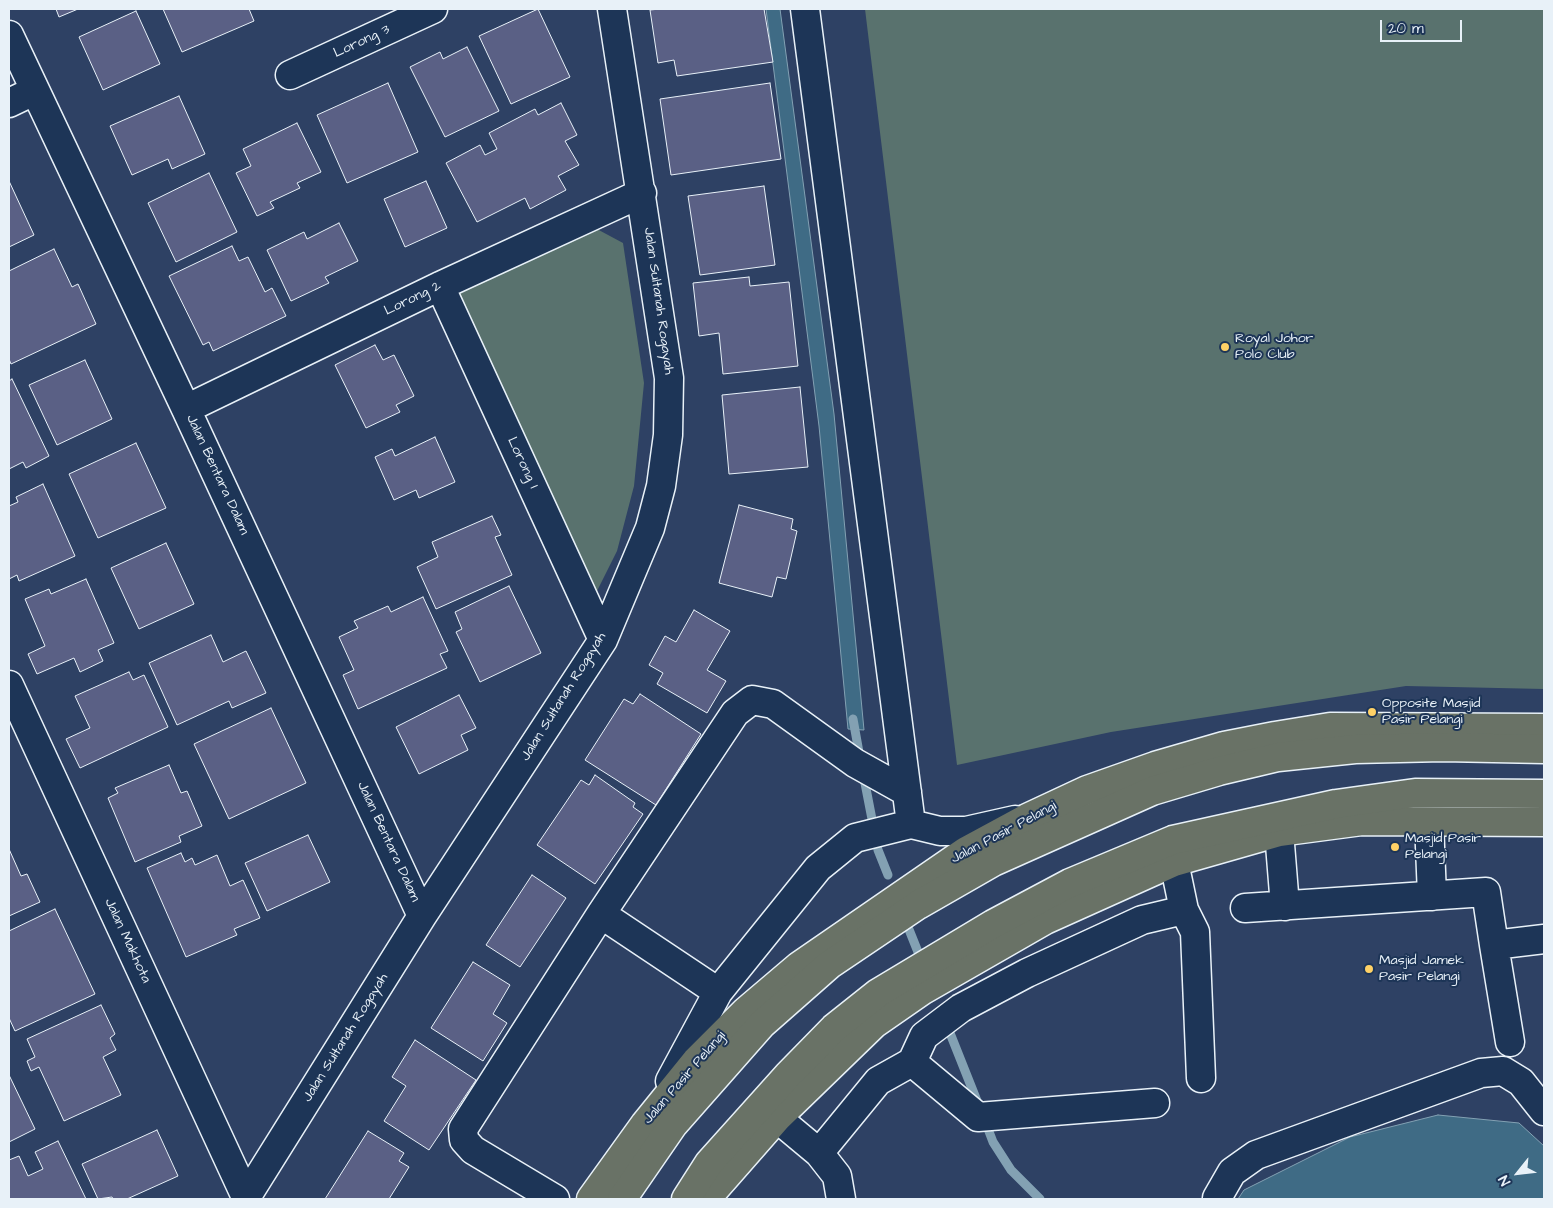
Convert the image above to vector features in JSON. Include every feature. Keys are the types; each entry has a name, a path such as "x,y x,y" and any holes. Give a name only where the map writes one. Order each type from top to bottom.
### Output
{"main road":[{"name":"Jalan Pasir Pelangi","path":"591,1199 645,1124 696,1061 746,1011 799,966 966,851 1027,818 1087,790 1155,766 1224,746 1275,736 1330,727 1544,728"},
{"path":"622,1199 672,1125 762,1024 829,965 918,906 993,862 1152,791 1219,771 1278,757 1355,748 1544,749"},
{"path":"686,1199 709,1163 827,1034 878,993 993,924 1070,883 1173,840 1336,804 1415,793 1544,794"},
{"path":"706,1199 777,1118 874,1024 923,990 1045,920 1174,862 1279,832 1362,822 1544,822"},
{"path":"700,1199 709,1163"}],"street":[{"name":"Lorong 3","path":"290,75 433,9"},
{"name":"Jalan Sultanah Rogayah","path":"245,1198 422,916 603,640 650,528 660,486 668,435 669,378 642,193 612,9"},
{"path":"805,9 911,824"},
{"name":"Jalan Bentara Dalam","path":"9,35 186,408 422,916"},
{"path":"9,103 34,91"},
{"name":"Lorong 2","path":"186,408 440,286 642,193"},
{"name":"Lorong 1","path":"440,286 603,640"},
{"name":"Jalan Makhota","path":"9,685 245,1198"},
{"path":"555,1199 473,1150 464,1140 463,1129 600,914 735,713 752,700 773,704 855,763 907,792"},
{"path":"645,1124 683,1060 718,992 818,868 855,838 911,824 940,831 966,831 1027,818"},
{"path":"1429,822 1432,896"},
{"path":"1279,832 1285,906"},
{"path":"1174,862 1184,910 1195,932 1201,1078"},
{"path":"1245,908 1486,892 1510,1042"},
{"path":"820,1152 878,1081 912,1062 924,1036 961,1008 1027,973 1142,920 1184,910"},
{"path":"600,914 718,992"},
{"path":"1494,945 1544,940"},
{"path":"912,1062 978,1117 1155,1103"},
{"path":"1217,1198 1232,1172 1256,1155 1481,1073 1503,1071 1509,1074 1521,1082 1544,1111"},
{"path":"777,1118 820,1152 836,1176 841,1199"}],"green space":[{"name":"Royal Johor Polo Club","path":"865,9 1544,9 1544,689 1406,686 1111,732 957,765"},
{"path":"595,228 623,243 644,383 634,486 617,551 596,593 456,292"}],"water":[{"path":"766,9 780,9 834,414 864,730 848,729 819,426"},
{"path":"1438,1115 1519,1123 1544,1146 1544,1199 1238,1199 1244,1190 1350,1137"}],"building":[{"path":"56,9 78,9 59,17"},
{"path":"163,9 249,9 254,21 182,52"},
{"path":"538,9 570,77 511,104 479,36"},
{"path":"764,9 773,62 677,76 674,60 658,63 650,10"},
{"path":"136,11 160,64 103,90 79,37"},
{"path":"467,47 499,111 445,137 410,67 440,52 443,59"},
{"path":"388,83 418,152 347,183 317,115"},
{"path":"770,83 781,159 671,175 660,99"},
{"path":"179,96 205,154 172,169 168,159 132,175 110,126"},
{"path":"561,103 577,135 565,141 579,165 558,176 566,190 530,209 525,198 477,222 446,163 480,145 485,155 497,149 489,133 535,109 538,115"},
{"path":"297,123 321,172 297,183 300,188 270,202 274,208 257,216 236,173 251,166 243,149"},
{"path":"209,173 237,232 176,262 148,203"},
{"path":"9,181 34,235 9,247"},
{"path":"426,181 447,228 405,247 384,199"},
{"path":"764,186 775,265 700,275 688,196"},
{"path":"339,223 358,261 325,277 329,283 291,301 267,250 304,232 307,239"},
{"path":"232,246 239,261 248,257 265,292 272,288 286,316 213,351 209,342 203,345 169,276"},
{"path":"54,249 72,287 78,284 96,324 11,364 9,359 9,271"},
{"path":"749,277 750,286 789,282 798,366 723,374 719,333 699,336 693,283"},
{"path":"375,345 383,360 394,355 414,396 396,405 400,412 366,428 335,365"},
{"path":"85,360 112,419 57,445 29,385"},
{"path":"12,379 49,456 26,468 23,462 9,469 9,381"},
{"path":"800,387 808,467 729,474 722,395"},
{"path":"435,437 455,482 419,498 416,490 394,500 375,457 392,449 395,456"},
{"path":"136,443 166,508 98,538 69,474"},
{"path":"43,484 75,556 19,581 17,575 9,579 9,506 18,502 16,497"},
{"path":"739,505 793,519 791,529 797,531 786,579 777,577 772,597 719,583"},
{"path":"492,516 501,535 495,537 512,575 436,609 417,567 438,557 432,542"},
{"path":"166,543 194,604 139,629 111,568"},
{"path":"86,579 114,643 98,650 103,661 80,672 74,658 37,674 28,654 45,646 25,599 49,589 51,594"},
{"path":"509,586 541,653 480,682 456,632 462,629 455,612"},
{"path":"423,597 448,651 440,654 447,668 358,709 343,675 354,670 339,637 358,628 354,621 388,606 391,612"},
{"path":"694,610 730,631 707,670 726,681 707,713 657,684 663,673 649,665 665,636 676,642"},
{"path":"211,635 223,662 246,651 266,693 232,708 229,701 177,725 149,663"},
{"path":"129,672 133,680 144,675 168,727 80,768 66,739 90,728 75,696"},
{"path":"640,694 701,734 656,805 585,760 624,699 633,704"},
{"path":"459,695 476,728 461,735 468,750 419,774 396,727"},
{"path":"271,708 306,783 229,819 194,744"},
{"path":"169,765 181,793 187,791 202,826 179,836 181,842 135,862 108,798 118,793 115,788"},
{"path":"595,775 635,803 633,807 643,814 595,884 537,845 581,780 589,785"},
{"path":"308,835 330,882 267,911 245,863"},
{"path":"9,849 21,876 27,874 40,902 9,916"},
{"path":"181,853 185,862 192,858 195,865 217,855 230,886 243,880 260,918 234,929 237,935 186,957 147,868"},
{"path":"532,875 566,898 520,967 486,945"},
{"path":"55,909 95,994 15,1031 9,1018 9,931"},
{"path":"473,962 510,985 493,1014 507,1023 483,1061 431,1028"},
{"path":"101,1005 115,1034 110,1038 116,1050 103,1057 121,1095 64,1121 39,1067 31,1071 27,1061 35,1057 27,1039"},
{"path":"415,1040 476,1080 429,1150 384,1121 406,1086 392,1077"},
{"path":"9,1075 35,1129 9,1142"},
{"path":"157,1130 178,1176 127,1199 113,1199 112,1197 98,1199 82,1164"},
{"path":"368,1131 404,1153 399,1161 409,1167 389,1199 325,1199"},
{"path":"58,1141 86,1199 9,1199 9,1160 19,1156 28,1176 43,1169 35,1152"}],"waterway":[{"path":"853,719 860,758"},
{"path":"863,773 878,850 888,875"},
{"path":"906,922 922,962"},
{"path":"946,1023 979,1106"},
{"path":"985,1121 993,1142 1011,1170 1040,1199"}],"place":[{"name":"Royal Johor Polo Club","path":"1225,347"},
{"name":"Opposite Masjid Pasir Pelangi","path":"1372,712"},
{"name":"Masjid Pasir Pelangi","path":"1395,847"},
{"name":"Masjid Jamek Pasir Pelangi","path":"1369,969"}]}
